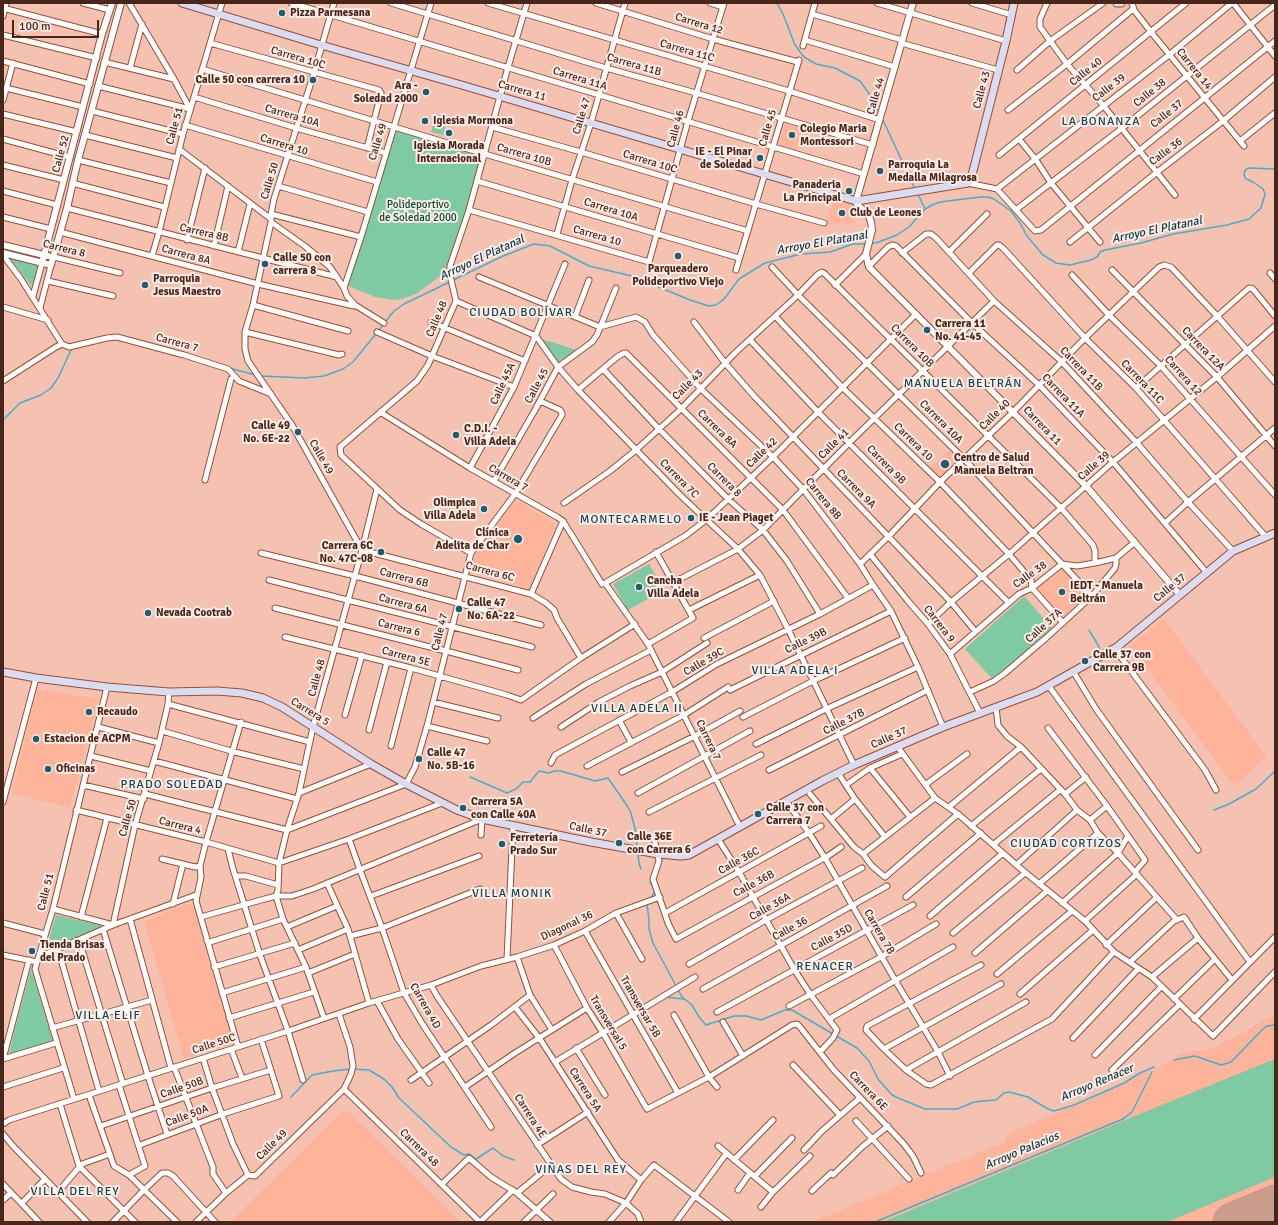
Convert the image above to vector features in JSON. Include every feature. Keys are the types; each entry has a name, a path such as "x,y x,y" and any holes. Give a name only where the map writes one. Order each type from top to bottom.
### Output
{"main road":[{"name":"Carrera 11","path":"182,3 856,201"},
{"name":"Calle 43","path":"968,183 1015,7"},
{"path":"856,201 968,183"},
{"name":"Calle 37","path":"482,819 597,844 674,856 688,855 854,765 943,727 1037,692 1114,648 1233,551 1275,533"},
{"path":"3,672 36,678"},
{"name":"Carrera 5","path":"36,678 107,687 169,692 217,691 242,693 263,698 282,708 371,764 406,784 442,803 482,819"}],"street":[{"path":"83,3 110,10"},
{"name":"Calle 52","path":"32,296 51,230 102,34 112,3"},
{"name":"Calle 52","path":"40,308 104,62 121,3"},
{"path":"129,3 190,109"},
{"name":"Calle 51","path":"152,256 183,134 222,3"},
{"name":"Carrera 11A","path":"291,3 864,174"},
{"name":"Calle 50","path":"258,377 248,360 245,349 245,332 264,259 274,199 314,73 334,3"},
{"name":"Carrera 11B","path":"391,3 606,68 873,145"},
{"name":"Calle 49","path":"344,288 431,3"},
{"name":"Carrera 11C","path":"488,3 789,91 880,120"},
{"name":"Calle 48","path":"276,896 279,863 287,830 298,796 313,727 336,649 377,489 341,455 340,447 417,381 428,365 456,301 451,285 450,275 453,257 469,210 527,3"},
{"name":"Carrera 12","path":"596,3 713,39 798,61"},
{"name":"Calle 47","path":"557,234 572,180 591,123 625,3"},
{"path":"710,3 723,5"},
{"path":"815,3 804,43 895,67"},
{"path":"877,3 1006,41"},
{"name":"Calle 44","path":"856,201 913,3"},
{"path":"972,3 1015,7"},
{"path":"1047,3 1039,23 1040,27 1067,64 1086,85 1174,195"},
{"path":"1017,70 1050,41 1103,3"},
{"name":"Carrera 14","path":"1132,3 1133,9 1150,32 1244,146"},
{"name":"Calle 40","path":"998,155 1186,3"},
{"path":"1232,3 1275,56"},
{"name":"Calle 39","path":"998,189 1232,3"},
{"name":"Calle 46","path":"649,262 696,93 723,5"},
{"name":"Calle 38","path":"1017,210 1121,129 1275,5"},
{"path":"3,16 5,6 102,34"},
{"path":"1008,110 1067,64 1133,9"},
{"path":"812,14 998,70"},
{"path":"130,68 142,24"},
{"path":"3,35 96,58"},
{"name":"Calle 37","path":"1017,210 1035,231 1040,230 1275,41"},
{"name":"Carrera 10C","path":"210,43 381,91 374,121"},
{"path":"3,61 90,84"},
{"name":"Calle 45","path":"736,270 798,61"},
{"path":"104,62 174,79"},
{"path":"3,100 13,63"},
{"name":"Carrera 10B","path":"202,69 393,127 748,231"},
{"name":"Calle 36","path":"1070,242 1275,78"},
{"path":"98,86 190,109"},
{"path":"6,88 83,108"},
{"name":"Carrera 10A","path":"194,98 386,153"},
{"path":"92,111 183,134"},
{"path":"1240,141 1275,113"},
{"path":"3,114 77,132"},
{"path":"367,148 374,121"},
{"name":"Carrera 10","path":"186,125 376,182"},
{"name":"Carrera 10C","path":"492,127 824,223"},
{"path":"85,135 177,158"},
{"path":"3,139 69,157"},
{"path":"1019,139 1036,160 1051,183 1100,242"},
{"path":"179,149 306,246 330,267 344,288 347,296 355,305 384,323"},
{"path":"78,160 171,182"},
{"path":"3,165 64,180"},
{"path":"187,240 205,168"},
{"name":"Carrera 10A","path":"476,181 739,258"},
{"path":"72,183 164,207"},
{"path":"968,183 998,189 1017,210"},
{"path":"214,246 228,186"},
{"path":"278,186 368,212"},
{"path":"3,191 57,205"},
{"name":"Carrera 11","path":"856,201 870,218 872,225 867,251 870,270 948,346 1086,486 1180,594"},
{"path":"238,252 250,204"},
{"name":"Carrera 8B","path":"67,208 187,240 337,277"},
{"name":"Carrera 10","path":"469,210 557,234 649,262"},
{"path":"949,252 986,214"},
{"path":"3,217 51,230"},
{"path":"271,218 360,237"},
{"name":"Carrera 8A","path":"60,232 258,284 354,306"},
{"name":"Carrera 11B","path":"902,253 926,234 931,234 936,238 994,301 1062,361 1137,442 1188,502 1233,551"},
{"name":"Carrera 8","path":"3,245 120,273"},
{"name":"Carrera 11A","path":"869,266 883,251 892,245 896,246 972,323 1039,385 1113,462 1207,572"},
{"name":"Carrera 11C","path":"969,273 997,245 1000,245 1085,338 1136,388 1266,537"},
{"path":"835,285 867,251"},
{"path":"3,254 48,320 62,344 3,381"},
{"name":"Carrera 8","path":"3,254 52,265"},
{"name":"Calle 45A","path":"470,468 514,387 548,307 564,264"},
{"name":"Calle 40","path":"860,564 1085,338 1164,265 1171,267 1218,317"},
{"name":"Carrera 10A","path":"772,267 798,295 964,459 1034,532 1092,596"},
{"name":"Carrera 12A","path":"1112,270 1217,377 1275,446"},
{"name":"Carrera 10B","path":"819,273 825,274 1061,508 1094,545 1095,563"},
{"name":"Calle 43","path":"564,503 610,471 636,450 681,409 725,363 798,295 819,273"},
{"path":"1270,273 1275,279"},
{"name":"Carrera 12","path":"1072,275 1109,315 1161,366 1275,495"},
{"path":"479,277 548,307 600,327"},
{"path":"575,317 589,280"},
{"path":"48,281 114,296"},
{"name":"Calle 45","path":"494,481 558,367 592,342 600,327 616,288"},
{"path":"1136,388 1249,288 1253,289 1275,316"},
{"path":"456,301 536,336"},
{"name":"Calle 41","path":"674,582 738,549 763,530 874,418 994,301"},
{"path":"253,306 348,331"},
{"path":"3,308 48,320"},
{"name":"Calle 42","path":"603,583 685,536 706,520 773,457 915,315"},
{"name":"Carrera 10","path":"775,316 842,387 940,482 1008,554 1031,580 1032,588 1063,623"},
{"name":"Carrera 8B","path":"600,327 636,317 640,318 645,322 652,335 701,389 773,457 803,489 860,564 891,610 918,666 943,727"},
{"path":"1218,317 1275,382"},
{"path":"431,322 525,361"},
{"name":"Carrera 9A","path":"694,322 725,363 823,469 951,602 975,631"},
{"name":"Calle 39","path":"928,624 951,602 1034,532 1113,462 1217,377 1275,326"},
{"path":"245,332 339,355 342,354"},
{"path":"377,332 432,356 514,387"},
{"name":"Carrera 7C","path":"536,336 558,367 578,390 706,520 738,549 760,575 854,765"},
{"name":"Carrera 7","path":"62,344 69,347 117,337 184,355 228,369 239,381 272,395"},
{"name":"Carrera 9B","path":"750,340 818,412 1009,604"},
{"name":"Carrera 8A","path":"603,369 617,356 626,353 750,478 784,510 848,598"},
{"path":"578,390 603,369"},
{"name":"Carrera 8","path":"603,369 659,429 728,499 763,530 787,561 820,614"},
{"name":"Calle 49","path":"258,377 292,425 362,550"},
{"path":"205,480 231,379"},
{"path":"377,489 400,510 471,553 515,494 562,412 540,401"},
{"name":"Carrera 7","path":"380,412 470,468 562,521 603,583 635,624 648,644 740,827"},
{"path":"1165,524 1188,502 1275,428"},
{"path":"531,594 562,521"},
{"name":"Calle 38","path":"950,654 1019,594 1032,588 1062,564 1077,566 1116,558 1134,542"},
{"name":"Carrera 6C","path":"362,550 531,594 554,610 557,618 581,658"},
{"path":"648,644 693,618 656,552"},
{"name":"Carrera 6B","path":"261,553 458,602 541,625"},
{"name":"Calle 47","path":"406,784 415,767 427,726 471,553"},
{"name":"Carrera 9","path":"870,554 928,624 950,654 980,713"},
{"name":"Calle 37A","path":"970,692 994,681 1006,673 1063,623 1092,596 1115,568 1116,558"},
{"path":"689,610 760,575"},
{"name":"Carrera 6A","path":"268,580 532,647"},
{"name":"Calle 39C","path":"550,763 555,755 672,692 717,664 820,614 873,585"},
{"path":"704,638 774,601"},
{"name":"Carrera 6","path":"275,608 446,650 518,670"},
{"name":"Calle 39B","path":"586,766 684,715 729,688 800,656 891,610"},
{"path":"581,658 635,624"},
{"name":"Carrera 5E","path":"285,636 411,668 521,700 581,658"},
{"path":"743,717 813,681 905,638"},
{"path":"561,727 599,702 662,672 707,643"},
{"path":"1114,648 1206,770 1216,790"},
{"path":"534,718 586,684 651,650"},
{"path":"345,715 362,655"},
{"path":"369,730 387,662"},
{"path":"756,744 918,666"},
{"path":"391,746 411,668"},
{"path":"1073,671 1096,709 1198,850"},
{"path":"3,802 5,788 36,678"},
{"path":"1048,685 1250,962"},
{"name":"Calle 51","path":"74,1099 63,1068 35,970 91,756 107,687"},
{"name":"Calle 37B","path":"769,770 928,690"},
{"name":"Calle 50","path":"113,925 135,825 162,731 169,692"},
{"path":"433,702 498,718"},
{"path":"168,704 241,722 310,742"},
{"path":"996,707 998,725 1021,747 1078,810 1090,820 1098,833 1118,853 1177,920"},
{"path":"622,772 740,711"},
{"path":"619,720 631,742"},
{"path":"238,1047 214,968 196,901 196,895 201,877 200,866 206,842 241,722"},
{"path":"427,726 487,741"},
{"path":"98,727 159,743"},
{"path":"1048,728 1086,777 1145,860 1136,873 1085,921"},
{"path":"162,731 232,752 304,769"},
{"path":"638,792 750,731"},
{"path":"897,746 935,798 958,814 994,844 1025,873 1085,921 1114,952 1152,977 1213,1036 1275,972"},
{"path":"949,807 1021,747"},
{"path":"846,785 870,768 902,754"},
{"path":"926,785 967,754"},
{"path":"649,812 761,755"},
{"path":"91,756 150,771"},
{"path":"154,761 224,780 298,796 371,764"},
{"path":"870,768 910,817"},
{"path":"972,826 1041,769"},
{"path":"838,773 855,799 885,837"},
{"path":"1065,794 1086,777"},
{"path":"83,786 144,796 287,830 406,784"},
{"path":"994,844 1060,790"},
{"path":"810,794 854,847 863,854 872,866 885,877 958,814"},
{"path":"863,854 935,798"},
{"path":"831,819 855,799"},
{"name":"Carrera 7B","path":"786,801 809,833 839,881 908,1004 938,1052 950,1076"},
{"path":"279,863 349,839 442,803"},
{"path":"1090,820 1107,806"},
{"name":"Carrera 4","path":"76,810 206,842 279,863"},
{"path":"1016,865 1078,810"},
{"path":"81,917 106,818"},
{"path":"201,918 276,896 292,896 360,870 482,819 481,835"},
{"path":"507,959 513,826"},
{"name":"Calle 36C","path":"665,913 821,826"},
{"path":"906,897 981,833"},
{"path":"1039,884 1098,833"},
{"path":"1062,903 1118,853 1128,836"},
{"path":"654,838 659,861 653,879 665,913"},
{"name":"Carrera 4D","path":"349,839 371,896 404,993 423,1026 491,1127"},
{"path":"718,839 740,872 794,969 810,994 836,1028 833,1038 820,1052"},
{"name":"Calle 36B","path":"665,913 676,939 752,896 825,858 841,847"},
{"path":"228,849 260,955 288,1031 303,1080"},
{"path":"930,916 1003,853"},
{"path":"371,896 479,856"},
{"path":"162,859 195,867 200,866"},
{"path":"173,904 183,864"},
{"name":"Calle 36A","path":"689,964 862,868"},
{"path":"953,933 1025,873"},
{"path":"236,876 246,876 278,885"},
{"path":"327,883 348,929 369,1003"},
{"name":"Calle 36","path":"702,989 887,886"},
{"path":"350,936 382,928 480,889"},
{"path":"975,953 1047,891"},
{"path":"3,955 29,960 38,960 58,949 113,925 196,895"},
{"path":"276,896 283,919 296,943 306,967 324,1018"},
{"name":"Diagonal 36","path":"431,985 481,966 517,957 554,945 585,931 616,913 660,897"},
{"path":"1106,945 1157,897"},
{"name":"Calle 35D","path":"717,1012 913,905"},
{"path":"288,927 337,906"},
{"path":"52,909 113,925"},
{"path":"997,974 1072,911"},
{"path":"616,913 642,960"},
{"path":"1130,962 1177,920 1184,916 1198,938 1232,980"},
{"path":"130,919 172,1068 213,1167 212,1174 226,1193"},
{"path":"207,941 210,942 283,919"},
{"path":"3,923 45,934"},
{"path":"789,1006 881,957 936,924"},
{"path":"104,929 157,1107 167,1134"},
{"path":"298,950 348,929"},
{"path":"1020,994 1093,930"},
{"name":"Transversar 5B","path":"585,931 632,1016 678,1093"},
{"path":"1194,1019 1275,937"},
{"path":"1152,977 1198,938"},
{"path":"79,940 102,1014 145,1166 129,1175"},
{"path":"214,968 296,943"},
{"name":"Transversal 5","path":"554,945 587,1008 647,1110 678,1093"},
{"path":"829,1019 954,947"},
{"path":"58,949 99,1091"},
{"path":"981,965 908,1004 866,1028 866,1030 906,1070 929,1085 950,1076 1052,1019 1114,952"},
{"path":"308,973 355,954"},
{"path":"517,957 530,996 552,1030"},
{"path":"1174,999 1215,959"},
{"path":"3,1059 29,960"},
{"path":"222,993 306,967"},
{"path":"1073,1038 1138,969"},
{"path":"555,1062 695,977"},
{"path":"884,1049 1001,984"},
{"name":"Calle 50C","path":"3,1124 9,1120 261,1040 369,1003 431,985"},
{"name":"Carrera 4E","path":"431,985 561,1179 572,1186 591,1192 605,1194 626,1203 638,1214 641,1222"},
{"path":"1095,1055 1161,987"},
{"path":"229,1018 314,992"},
{"path":"411,1080 530,996"},
{"path":"52,1028 152,1000"},
{"path":"377,1001 398,1039 429,1083"},
{"path":"906,1070 1026,1002"},
{"path":"1112,1070 1180,1004"},
{"name":"Carrera 5A","path":"515,1007 540,1039 618,1160 641,1180"},
{"path":"465,1087 515,1053 540,1039 587,1008"},
{"name":"Calle 49","path":"196,1222 226,1193 248,1175 255,1176 344,1089 352,1069 350,1047 339,1014"},
{"path":"674,1015 709,1077 717,1087"},
{"path":"678,1093 709,1077 743,1056 723,1022"},
{"name":"Carrera 6E","path":"743,1056 792,1025 797,1024 834,1069 903,1143 913,1156 922,1173"},
{"path":"261,1040 271,1070"},
{"path":"3,1059 56,1043"},
{"path":"576,1048 605,1095"},
{"path":"231,1049 242,1078"},
{"path":"203,1058 212,1088 233,1144 248,1175"},
{"path":"793,1065 840,1115"},
{"path":"3,1087 63,1068"},
{"name":"Calle 50B","path":"101,1126 242,1078 271,1070"},
{"name":"Calle 50A","path":"140,1146 167,1134 279,1096 271,1070"},
{"name":"Carrera 48","path":"344,1089 480,1222"},
{"path":"89,1095 114,1166 129,1175 177,1222"},
{"path":"804,1150 822,1131 860,1098"},
{"path":"60,1104 79,1166 135,1222"},
{"path":"537,1145 588,1112"},
{"path":"3,1120 9,1120"},
{"path":"734,1160 773,1120"},
{"path":"856,1121 909,1179"},
{"path":"812,1191 888,1126"},
{"path":"3,1134 87,1222"},
{"path":"738,1190 792,1138"},
{"path":"718,1146 773,1192"},
{"path":"58,1192 79,1166 110,1154"},
{"path":"676,1222 726,1154"},
{"path":"761,1207 773,1192 810,1156"},
{"path":"442,1184 469,1158 491,1177 515,1192 550,1222"},
{"path":"480,1222 515,1192 551,1165"},
{"path":"609,1222 626,1203 641,1180 654,1165 729,1222"},
{"path":"113,1222 144,1190 162,1174 168,1173 173,1176 215,1222"},
{"path":"22,1203 45,1179"},
{"path":"3,1184 39,1222"},
{"path":"3,1200 11,1193"},
{"path":"524,1222 553,1194"}],"shaded area":[{"name":"Colegio Maria Montessori","path":"785,122 803,127 796,152 779,147"},
{"name":"Club de Leones","path":"834,198 854,203 855,223 827,224"},
{"name":"Centro de Salud Manuela Beltran","path":"950,449 961,460 941,479 930,469"},
{"name":"Clínica Adelita de Char","path":"516,500 556,524 529,589 471,566 476,554"},
{"name":"IEDT - Manuela Beltrán","path":"1062,566 1088,595 1062,618 1036,589"},
{"path":"1164,619 1267,757 1234,786 1130,646"},
{"path":"37,689 98,699 70,808 12,793"},
{"path":"185,904 195,905 234,1043 184,1059 144,922"},
{"path":"1275,1015 1275,1222 812,1222 1007,1141 1005,1135 1125,1083 1139,1075 1158,1068 1178,1055 1187,1052 1210,1049 1245,1032 1262,1020"},
{"path":"344,1111 350,1113 461,1222 230,1222 340,1113"}],"green space":[{"path":"436,114 448,118 443,135 431,132"},
{"name":"Polideportivo de Soledad 2000","path":"394,128 483,154 459,237 443,274 416,294 395,300 375,297 348,286"},
{"path":"9,257 41,264 34,289"},
{"path":"542,339 577,350 558,362"},
{"name":"Cancha Villa Adela","path":"649,564 664,590 628,610 613,584"},
{"path":"1024,596 1052,628 993,680 965,649"},
{"path":"56,915 104,926 46,950"},
{"path":"31,969 53,1042 9,1055 16,1025"},
{"path":"1275,1059 1275,1177 1167,1222 883,1222 1152,1109"}],"waterway":[{"path":"777,3 795,45 804,57 816,64 835,68 860,81 868,92 879,113"},
{"path":"882,118 915,189"},
{"name":"Arroyo El Platanal","path":"871,243 876,243 897,235 909,227 925,209 932,205 940,202 988,197 994,199 1011,211 1027,236 1043,255 1056,263 1070,265 1091,260 1097,257 1100,252 1105,250 1141,243 1173,234 1227,225 1249,219 1261,208 1265,194 1263,189 1246,179 1244,175 1245,170 1249,168 1275,169"},
{"path":"918,194 925,209"},
{"name":"Arroyo El Platanal","path":"385,322 394,311 404,304 503,256 534,244 550,246 589,266 632,276 690,300 709,306 716,305 724,299 739,279 765,263 801,254 830,252 853,244 867,244"},
{"name":"Arroyo El Platanal","path":"260,376 305,378 324,376 343,369 353,362 383,325"},
{"name":"Arroyo El Platanal","path":"3,420 20,403 41,395 51,388 58,378 71,350"},
{"name":"Arroyo El Platanal","path":"229,368 256,375"},
{"path":"1089,630 1101,652"},
{"path":"470,777 507,793 516,789 523,782 530,782 539,771 549,773 561,771 595,781 608,778 631,813 636,833 637,845"},
{"path":"1214,810 1229,804 1256,789 1275,771"},
{"name":"Arroyo Renacer","path":"638,854 641,869"},
{"name":"Arroyo Renacer","path":"650,882 654,888"},
{"name":"Arroyo Renacer","path":"651,898 655,891"},
{"name":"Arroyo Renacer","path":"647,904 649,929 653,943 682,997 692,1005 706,1025 734,1016 746,1016 761,1020 785,1010 792,1010 857,1048 869,1061 878,1079 892,1095 925,1109 957,1109 974,1102 996,1100 1004,1093 1009,1092 1028,1097 1054,1111 1074,1105 1124,1083 1140,1073 1154,1067"},
{"path":"665,997 684,999"},
{"name":"Arroyo Palacios","path":"1174,1060 1195,1056 1221,1065 1231,1062 1263,1029 1267,1026 1275,1025"},
{"path":"291,1097 312,1075 352,1069 369,1070 384,1079 392,1087 399,1098 451,1147 464,1155 469,1154 476,1159 493,1148 503,1156 514,1160"},
{"name":"Arroyo Palacios","path":"875,1222 1123,1119 1132,1112 1152,1072"}],"runway":[{"path":"1232,1222 1275,1204"}],"place":[{"name":"Pizza Parmesana","path":"282,13"},
{"name":"Calle 50 con carrera 10","path":"313,80"},
{"name":"Ara - Soledad 2000","path":"426,92"},
{"name":"Iglesia Mormona","path":"425,121"},
{"name":"Iglesia Morada Internacional","path":"449,133"},
{"name":"Colegio Maria Montessori","path":"792,135"},
{"name":"IE - El Pinar de Soledad","path":"760,158"},
{"name":"Parroquia La Medalla Milagrosa","path":"880,171"},
{"name":"Panaderia La Principal","path":"849,191"},
{"name":"Club de Leones","path":"842,213"},
{"name":"Parqueadero Polideportivo Viejo","path":"678,256"},
{"name":"Calle 50 con carrera 8","path":"265,264"},
{"name":"Parroquia Jesus Maestro","path":"145,285"},
{"name":"Carrera 11 No. 41-45","path":"927,330"},
{"name":"Calle 49 No. 6E-22","path":"298,432"},
{"name":"C.D.I. - Villa Adela","path":"456,435"},
{"name":"Centro de Salud Manuela Beltran","path":"945,464"},
{"name":"Olimpica Villa Adela","path":"484,509"},
{"name":"IE - Jean Piaget","path":"691,518"},
{"name":"Clínica Adelita de Char","path":"518,539"},
{"name":"Carrera 6C No. 47C-08","path":"381,552"},
{"name":"Cancha Villa Adela","path":"639,587"},
{"name":"IEDT - Manuela Beltrán","path":"1062,592"},
{"name":"Calle 47 No. 6A-22","path":"459,609"},
{"name":"Nevada Cootrab","path":"148,613"},
{"name":"Calle 37 con Carrera 9B","path":"1085,661"},
{"name":"Recaudo","path":"89,712"},
{"name":"Estacion de ACPM","path":"36,739"},
{"name":"Calle 47 No. 5B-16","path":"419,759"},
{"name":"Oficinas","path":"48,769"},
{"name":"Carrera 5A con Calle 40A","path":"463,808"},
{"name":"Calle 37 con Carrera 7","path":"758,814"},
{"name":"Calle 36E con Carrera 6","path":"619,843"},
{"name":"Ferretería Prado Sur","path":"502,844"},
{"name":"Tienda Brisas del Prado","path":"32,951"}],"district":[{"name":"LA BONANZA","path":"1101,122"},
{"name":"CIUDAD BOLÍVAR","path":"521,313"},
{"name":"MANUELA BELTRÁN","path":"963,384"},
{"name":"MONTECARMELO","path":"631,520"},
{"name":"VILLA ADELA I","path":"795,671"},
{"name":"VILLA ADELA II","path":"637,709"},
{"name":"PRADO SOLEDAD","path":"172,785"},
{"name":"CIUDAD CORTIZOS","path":"1066,844"},
{"name":"VILLA MONIK","path":"512,894"},
{"name":"RENACER","path":"825,967"},
{"name":"VILLA ELIF","path":"108,1016"},
{"name":"VIÑAS DEL REY","path":"581,1170"},
{"name":"VILLA DEL REY","path":"75,1192"}]}
